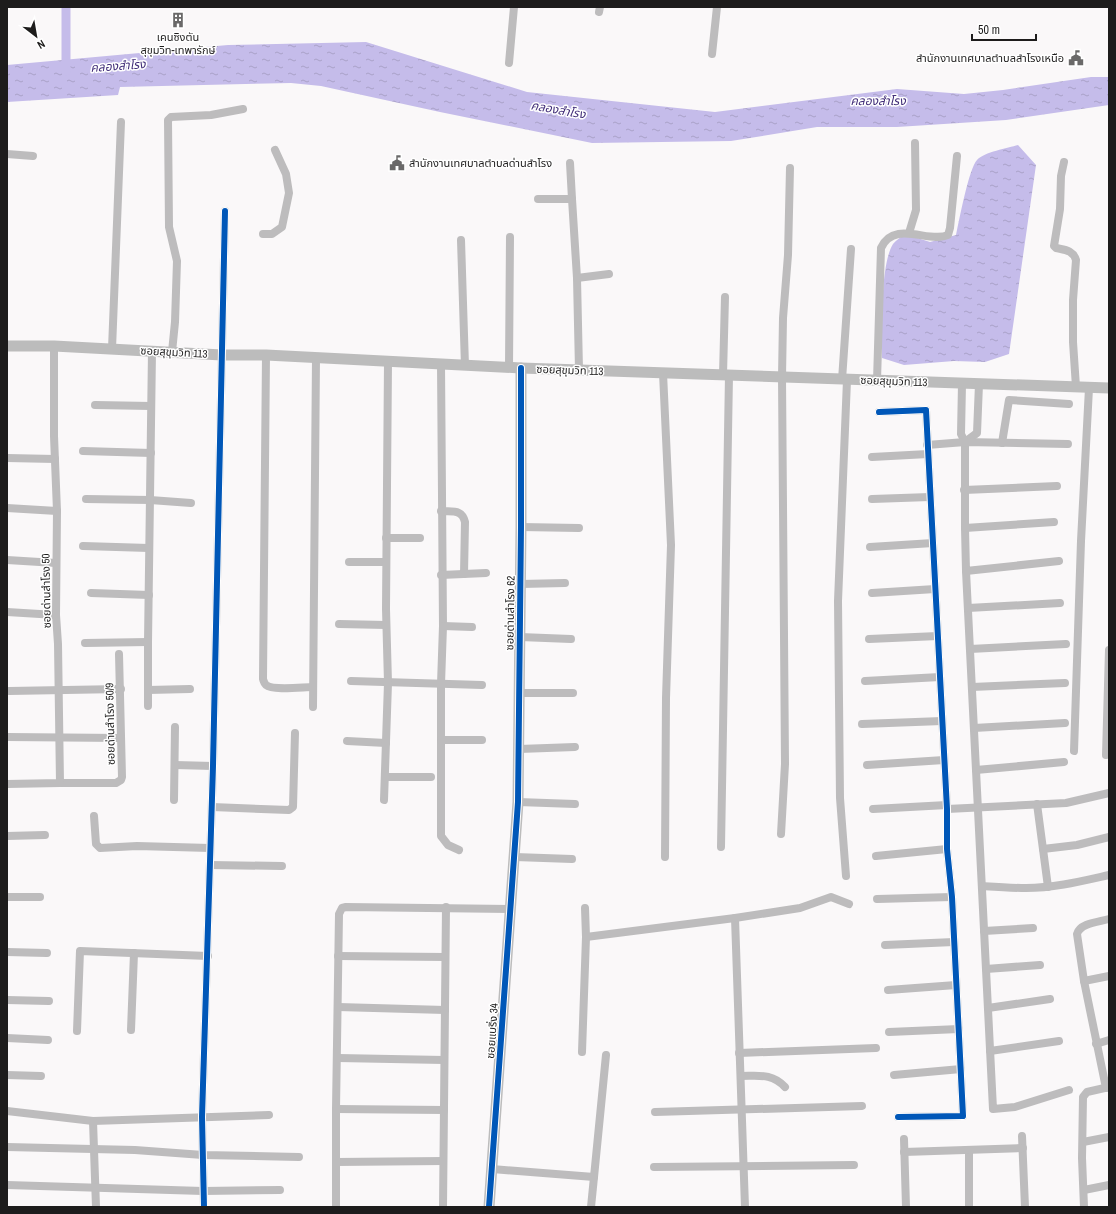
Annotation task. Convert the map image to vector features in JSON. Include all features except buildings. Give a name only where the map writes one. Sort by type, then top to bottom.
[{"type":"main road","name":"ซอยสุขุมวิท 113","points":[[7,346],[54,346],[222,355],[266,355],[465,366],[1109,388]]},
{"type":"main road","name":"ซอยด่านสำโรง 62","points":[[515,857],[518,802],[520,693],[521,368]]},
{"type":"main road","name":"ซอยแบริ่ง 34","points":[[489,1207],[515,857]]},
{"type":"street","points":[[509,63],[514,7]]},
{"type":"street","points":[[712,54],[717,7]]},
{"type":"street","points":[[172,352],[175,322],[177,261],[169,227],[168,120],[171,117],[211,115],[243,109]]},
{"type":"street","points":[[112,350],[121,122]]},
{"type":"street","points":[[909,233],[916,210],[915,143]]},
{"type":"street","points":[[263,234],[272,234],[282,227],[289,193],[286,174],[275,150]]},
{"type":"street","points":[[7,154],[33,156]]},
{"type":"street","points":[[877,381],[881,248],[887,239],[892,236],[909,233],[942,237],[948,235],[957,156]]},
{"type":"street","points":[[1064,162],[1060,209],[1054,246],[1056,248],[1070,251],[1076,260],[1073,300],[1073,342],[1076,387]]},
{"type":"street","points":[[570,163],[576,278],[578,370]]},
{"type":"street","points":[[781,834],[785,764],[782,377],[783,318],[788,255],[790,168]]},
{"type":"street","points":[[538,199],[572,199]]},
{"type":"street","points":[[204,1207],[202,1117],[212,807],[225,211]]},
{"type":"street","points":[[508,367],[510,237]]},
{"type":"street","points":[[461,240],[465,366]]},
{"type":"street","points":[[846,876],[840,798],[838,601],[851,250]]},
{"type":"street","points":[[576,278],[609,274]]},
{"type":"street","points":[[721,847],[726,375],[725,297]]},
{"type":"street","name":"ซอยด่านสำโรง 50","points":[[54,346],[57,511],[56,615],[58,644],[60,783]]},
{"type":"street","points":[[148,706],[152,351]]},
{"type":"street","points":[[266,355],[263,679],[266,685],[277,688],[313,687]]},
{"type":"street","points":[[313,707],[316,358]]},
{"type":"street","points":[[384,800],[388,683],[386,538],[388,362]]},
{"type":"street","points":[[440,364],[443,626],[441,684],[441,836],[448,846],[459,850]]},
{"type":"street","points":[[663,373],[671,545],[666,698],[665,857]]},
{"type":"street","points":[[962,384],[961,434],[965,442],[964,490],[966,572],[993,1109],[1015,1107],[1068,1090]]},
{"type":"street","points":[[965,442],[977,433],[979,384]]},
{"type":"street","points":[[1074,751],[1081,541],[1089,388]]},
{"type":"street","points":[[1002,443],[1009,400],[1069,404]]},
{"type":"street","points":[[95,405],[151,406]]},
{"type":"street","points":[[878,412],[926,410],[948,850],[964,1116],[898,1117]]},
{"type":"street","points":[[927,445],[965,442],[1068,444]]},
{"type":"street","points":[[83,451],[151,454]]},
{"type":"street","points":[[872,457],[928,454]]},
{"type":"street","points":[[7,458],[55,459]]},
{"type":"street","points":[[964,490],[1057,486]]},
{"type":"street","points":[[872,499],[930,497]]},
{"type":"street","points":[[86,499],[150,500],[191,503]]},
{"type":"street","points":[[7,508],[57,511]]},
{"type":"street","points":[[441,511],[459,512],[464,516],[464,574]]},
{"type":"street","points":[[965,528],[1054,522]]},
{"type":"street","points":[[521,527],[579,528]]},
{"type":"street","points":[[386,538],[420,538]]},
{"type":"street","points":[[870,547],[933,543]]},
{"type":"street","points":[[83,546],[149,548]]},
{"type":"street","points":[[7,560],[56,563]]},
{"type":"street","points":[[966,572],[1059,561]]},
{"type":"street","points":[[349,562],[386,562]]},
{"type":"street","points":[[442,575],[486,573]]},
{"type":"street","points":[[521,584],[565,583]]},
{"type":"street","points":[[872,593],[935,589]]},
{"type":"street","points":[[91,593],[149,595]]},
{"type":"street","points":[[968,608],[1060,603]]},
{"type":"street","points":[[7,612],[56,615]]},
{"type":"street","points":[[339,624],[386,625]]},
{"type":"street","points":[[443,626],[472,627]]},
{"type":"street","points":[[869,639],[938,636]]},
{"type":"street","points":[[520,637],[572,639]]},
{"type":"street","points":[[85,643],[148,642]]},
{"type":"street","points":[[970,649],[1066,644]]},
{"type":"street","points":[[1106,755],[1109,650]]},
{"type":"street","name":"ซอยด่านสำโรง 50/9","points":[[60,783],[116,783],[119,782],[122,777],[119,654]]},
{"type":"street","points":[[865,681],[940,677]]},
{"type":"street","points":[[350,681],[482,685]]},
{"type":"street","points":[[972,687],[1065,683]]},
{"type":"street","points":[[9,691],[121,689]]},
{"type":"street","points":[[148,690],[190,689]]},
{"type":"street","points":[[520,693],[573,693]]},
{"type":"street","points":[[862,724],[942,721]]},
{"type":"street","points":[[974,728],[1065,723]]},
{"type":"street","points":[[174,800],[175,727]]},
{"type":"street","points":[[212,807],[289,810],[293,807],[295,733]]},
{"type":"street","points":[[7,737],[121,738]]},
{"type":"street","points":[[441,740],[482,740]]},
{"type":"street","points":[[347,741],[386,743]]},
{"type":"street","points":[[519,749],[575,747]]},
{"type":"street","points":[[867,765],[944,760]]},
{"type":"street","points":[[976,770],[1064,762]]},
{"type":"street","points":[[175,765],[213,766]]},
{"type":"street","points":[[385,777],[431,777]]},
{"type":"street","points":[[7,784],[60,783]]},
{"type":"street","points":[[873,809],[947,807],[978,808],[1066,803],[1109,793]]},
{"type":"street","points":[[518,802],[575,804]]},
{"type":"street","points":[[1037,804],[1048,887]]},
{"type":"street","points":[[94,816],[96,844],[100,848],[137,846],[210,848]]},
{"type":"street","points":[[7,836],[45,835]]},
{"type":"street","points":[[1043,849],[1077,845],[1109,837]]},
{"type":"street","points":[[876,856],[948,850]]},
{"type":"street","points":[[515,857],[572,859]]},
{"type":"street","points":[[210,865],[282,866]]},
{"type":"street","points":[[982,886],[1026,888],[1048,887],[1109,875]]},
{"type":"street","points":[[7,897],[40,897]]},
{"type":"street","points":[[586,937],[800,908],[831,897],[849,904]]},
{"type":"street","points":[[877,900],[952,897]]},
{"type":"street","points":[[336,1207],[338,956],[340,911],[346,907],[511,908]]},
{"type":"street","points":[[443,1207],[446,907]]},
{"type":"street","points":[[582,1052],[586,908]]},
{"type":"street","points":[[734,918],[741,1076],[742,1166],[745,1207]]},
{"type":"street","points":[[1084,1207],[1083,1097],[1087,1092],[1107,1088],[1096,1044],[1084,982],[1077,934],[1078,930],[1082,927],[1109,919]]},
{"type":"street","points":[[984,930],[1033,928]]},
{"type":"street","points":[[885,945],[954,942]]},
{"type":"street","points":[[77,1031],[80,951],[208,956]]},
{"type":"street","points":[[7,952],[47,953]]},
{"type":"street","points":[[131,1030],[134,953]]},
{"type":"street","points":[[338,956],[445,957]]},
{"type":"street","points":[[986,970],[1040,964]]},
{"type":"street","points":[[1084,982],[1109,976]]},
{"type":"street","points":[[888,990],[956,985]]},
{"type":"street","points":[[7,1000],[49,1001]]},
{"type":"street","points":[[988,1008],[1050,1000]]},
{"type":"street","points":[[338,1007],[444,1010]]},
{"type":"street","points":[[890,1032],[959,1029]]},
{"type":"street","points":[[7,1038],[48,1040]]},
{"type":"street","points":[[1096,1044],[1109,1040]]},
{"type":"street","points":[[990,1051],[1059,1041]]},
{"type":"street","points":[[739,1053],[876,1048]]},
{"type":"street","points":[[591,1207],[606,1055]]},
{"type":"street","points":[[338,1058],[444,1060]]},
{"type":"street","points":[[894,1075],[961,1069]]},
{"type":"street","points":[[7,1075],[41,1076]]},
{"type":"street","points":[[741,1076],[772,1077],[779,1080],[785,1087]]},
{"type":"street","points":[[655,1112],[862,1106]]},
{"type":"street","points":[[336,1109],[444,1110]]},
{"type":"street","points":[[7,1111],[93,1121],[269,1115]]},
{"type":"street","points":[[93,1121],[96,1207]]},
{"type":"street","points":[[1022,1136],[1025,1207]]},
{"type":"street","points":[[1083,1142],[1109,1137]]},
{"type":"street","points":[[904,1139],[906,1207]]},
{"type":"street","points":[[7,1147],[299,1157]]},
{"type":"street","points":[[904,1152],[1023,1148]]},
{"type":"street","points":[[969,1150],[969,1207]]},
{"type":"street","points":[[336,1162],[443,1161]]},
{"type":"street","points":[[654,1167],[854,1165]]},
{"type":"street","points":[[492,1169],[594,1177]]},
{"type":"street","points":[[7,1185],[203,1191],[280,1190]]},
{"type":"street","points":[[1084,1190],[1109,1185]]},
{"type":"water","name":"คลองสำโรง","points":[[366,42],[527,92],[715,112],[897,89],[964,94],[1003,90],[1091,77],[1109,77],[1109,105],[1006,120],[897,127],[817,127],[731,141],[592,143],[321,86],[291,83],[120,87],[118,95],[7,102],[7,65],[228,45]]},
{"type":"water","points":[[1018,145],[1036,165],[1009,354],[985,362],[954,361],[904,365],[882,358],[884,282],[889,254],[893,244],[905,234],[930,242],[956,235],[971,173],[977,160],[980,157],[990,153]]},
{"type":"waterway","points":[[66,7],[66,71]]},
{"type":"cycle path","points":[[204,1207],[202,1117],[213,766],[225,211]]},
{"type":"cycle path","points":[[489,1207],[518,802],[521,368]]},
{"type":"cycle path","points":[[879,412],[926,410],[947,809],[947,849],[952,897],[963,1116],[898,1117]]},
{"type":"place","name":"เคนซิงตัน สุขุมวิท-เทพารักษ์","points":[[178,20]]},
{"type":"place","name":"สำนักงานเทศบาลตำบลสำโรงเหนือ","points":[[1076,58]]},
{"type":"place","name":"สำนักงานเทศบาลตำบลด่านสำโรง","points":[[397,163]]}]
